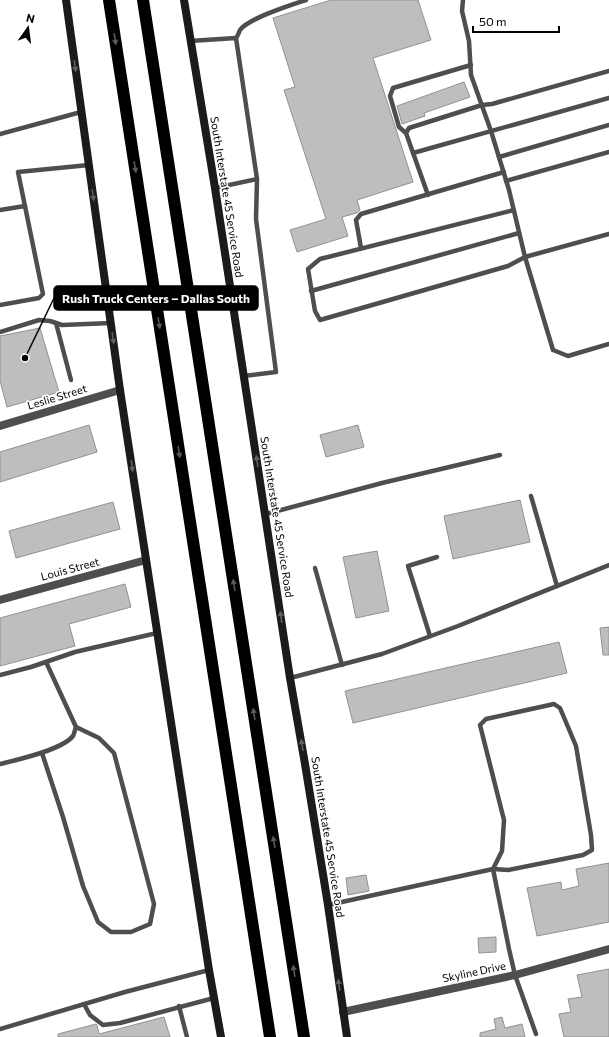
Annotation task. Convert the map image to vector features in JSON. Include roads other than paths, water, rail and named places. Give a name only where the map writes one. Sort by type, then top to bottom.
[{"type":"highway","points":[[109,0],[270,1037]]},
{"type":"highway","points":[[143,0],[304,1037]]},
{"type":"main road","points":[[66,0],[120,390],[209,970],[221,1037]]},
{"type":"main road","name":"South Interstate 45 Service Road","points":[[184,0],[266,514],[290,678],[306,764],[347,1037]]},
{"type":"street","name":"Leslie Street","points":[[0,426],[120,390]]},
{"type":"street","name":"Louis Street","points":[[0,600],[146,560]]},
{"type":"street","name":"Skyline Drive","points":[[343,1012],[515,975],[609,949]]},
{"type":"lane","points":[[244,376],[276,372],[256,219],[257,179],[236,38],[241,29],[250,22],[306,0]]},
{"type":"lane","points":[[463,0],[462,11],[469,41],[471,75],[504,172],[525,258],[552,350],[568,356],[609,344]]},
{"type":"lane","points":[[190,41],[236,38]]},
{"type":"lane","points":[[428,194],[406,133],[398,127],[390,96],[393,88],[471,65]]},
{"type":"lane","points":[[406,133],[409,128],[482,105],[492,104],[609,71]]},
{"type":"lane","points":[[413,153],[609,98]]},
{"type":"lane","points":[[0,134],[81,112]]},
{"type":"lane","points":[[499,157],[609,125]]},
{"type":"lane","points":[[506,181],[609,152]]},
{"type":"lane","points":[[0,305],[39,298],[44,294],[18,172],[89,165]]},
{"type":"lane","points":[[361,248],[356,220],[361,214],[504,172]]},
{"type":"lane","points":[[215,188],[257,179]]},
{"type":"lane","points":[[0,210],[25,206]]},
{"type":"lane","points":[[514,210],[320,259],[308,269],[315,311],[320,320],[500,268],[525,258],[609,234]]},
{"type":"lane","points":[[311,291],[519,233]]},
{"type":"lane","points":[[0,332],[39,320],[62,325],[111,323]]},
{"type":"lane","points":[[56,323],[71,380]]},
{"type":"lane","points":[[266,514],[500,454]]},
{"type":"lane","points":[[531,496],[557,586]]},
{"type":"lane","points":[[430,636],[408,566],[437,557]]},
{"type":"lane","points":[[290,678],[382,654],[609,565]]},
{"type":"lane","points":[[315,568],[342,665]]},
{"type":"lane","points":[[0,675],[75,652],[157,633]]},
{"type":"lane","points":[[42,753],[63,817],[83,886],[98,922],[111,932],[132,932],[150,924],[154,904],[114,753],[99,738],[76,727],[46,662]]},
{"type":"lane","points":[[328,905],[493,868],[508,870],[583,855],[592,850],[576,746],[560,708],[554,704],[486,719],[480,725],[504,820],[502,851],[493,868],[515,975],[536,1034]]},
{"type":"lane","points":[[0,764],[42,753],[64,743],[73,736],[76,727]]},
{"type":"lane","points":[[0,1029],[125,992],[209,970]]},
{"type":"lane","points":[[84,1004],[90,1015],[103,1025],[120,1023],[179,1006],[214,998]]},
{"type":"lane","points":[[179,1006],[187,1037]]},
{"type":"place","name":"Rush Truck Centers – Dallas South","points":[[25,358]]}]
